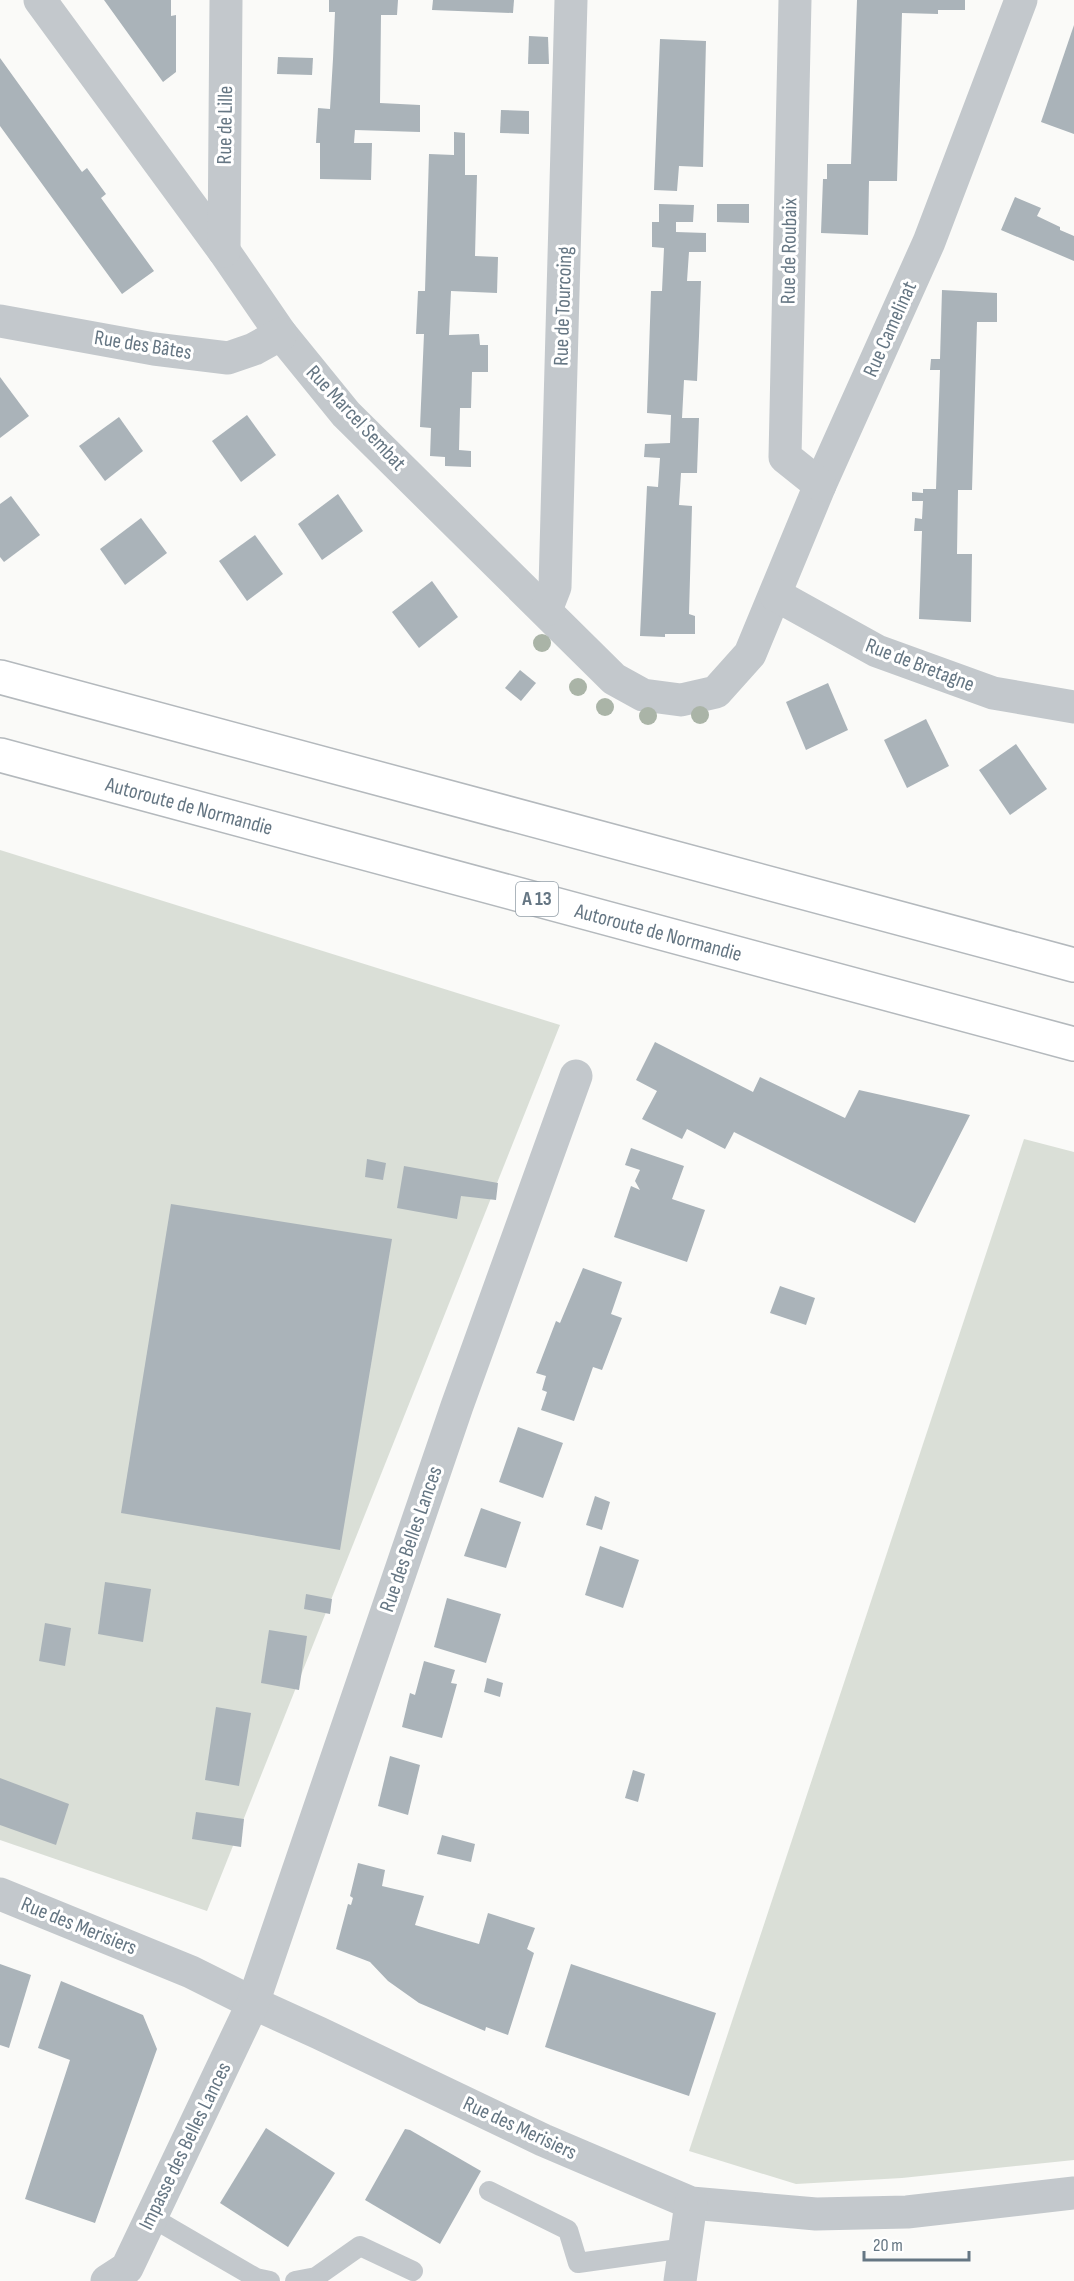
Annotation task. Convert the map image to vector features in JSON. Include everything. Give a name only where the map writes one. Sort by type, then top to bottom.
[{"type":"highway","points":[[0,677],[1074,964]]},
{"type":"highway","name":"Autoroute de Normandie","points":[[0,755],[1074,1044]]},
{"type":"street","name":"Rue Marcel Sembat","points":[[40,0],[224,251],[281,334],[346,414],[614,679],[643,695],[681,700],[716,692],[750,654]]},
{"type":"street","name":"Rue de Lille","points":[[224,251],[226,0]]},
{"type":"street","name":"Rue de Tourcoing","points":[[546,610],[555,587],[571,0]]},
{"type":"street","name":"Rue de Roubaix","points":[[795,0],[784,457],[820,485]]},
{"type":"street","name":"Rue Camelinat","points":[[750,654],[820,485],[929,242],[1021,0]]},
{"type":"street","name":"Rue des Bâtes","points":[[0,321],[154,349],[228,358],[254,349],[281,334]]},
{"type":"street","name":"Rue de Bretagne","points":[[776,594],[877,651],[993,693],[1074,707]]},
{"type":"street","name":"Rue des Belles Lances","points":[[253,2003],[457,1406],[576,1076]]},
{"type":"street","name":"Rue des Merisiers","points":[[0,1894],[191,1972],[543,2140],[691,2203],[816,2214],[907,2212],[1074,2193]]},
{"type":"street","name":"Impasse des Belles Lances","points":[[120,2277],[253,2003]]},
{"type":"street","points":[[680,2281],[691,2203]]},
{"type":"lane","points":[[489,2191],[568,2230],[578,2263],[685,2248]]},
{"type":"lane","points":[[151,2217],[256,2278],[270,2281]]},
{"type":"lane","points":[[295,2281],[316,2277],[360,2246],[413,2271]]},
{"type":"shaded area","points":[[0,850],[560,1025],[207,1911],[0,1840]]},
{"type":"shaded area","points":[[1024,1139],[1074,1152],[1074,2160],[902,2178],[796,2184],[689,2151]]},
{"type":"building","points":[[104,0],[171,0],[171,16],[176,15],[176,72],[163,82]]},
{"type":"building","points":[[329,0],[398,0],[397,15],[381,15],[380,103],[420,105],[420,132],[355,130],[354,143],[372,143],[371,180],[320,179],[320,143],[316,143],[318,108],[330,109],[333,59],[335,12],[329,12]]},
{"type":"building","points":[[433,0],[514,0],[513,13],[432,10]]},
{"type":"building","points":[[857,0],[965,0],[965,10],[938,10],[938,14],[902,13],[897,181],[869,181],[868,235],[821,233],[823,179],[827,179],[827,164],[851,164]]},
{"type":"building","points":[[1074,25],[1074,134],[1041,122]]},
{"type":"building","points":[[529,36],[548,37],[549,64],[528,64]]},
{"type":"building","points":[[660,39],[706,41],[703,167],[679,166],[677,191],[654,190]]},
{"type":"building","points":[[278,57],[313,58],[312,75],[277,74]]},
{"type":"building","points":[[0,58],[82,172],[87,168],[106,194],[101,198],[154,271],[122,294],[0,126]]},
{"type":"building","points":[[501,110],[529,111],[529,134],[500,133]]},
{"type":"building","points":[[454,132],[465,133],[465,175],[477,175],[475,256],[498,257],[497,293],[451,291],[449,335],[479,334],[480,345],[488,345],[488,372],[472,372],[471,408],[460,408],[459,450],[471,451],[471,467],[445,466],[445,457],[430,456],[431,428],[420,427],[424,334],[416,334],[418,291],[425,291],[429,154],[454,155]]},
{"type":"building","points":[[1015,197],[1041,208],[1037,216],[1074,236],[1074,261],[1001,230]]},
{"type":"building","points":[[659,204],[694,205],[693,222],[676,222],[676,232],[706,233],[706,252],[689,252],[687,281],[701,281],[699,336],[697,381],[684,380],[682,418],[699,418],[697,473],[681,473],[679,505],[692,506],[689,614],[695,616],[695,634],[665,634],[665,637],[640,636],[647,486],[658,487],[660,458],[644,457],[645,444],[670,443],[671,415],[647,413],[651,291],[662,291],[664,248],[652,247],[652,222],[659,222]]},
{"type":"building","points":[[717,204],[749,204],[749,223],[717,222]]},
{"type":"building","points":[[942,290],[997,293],[997,322],[977,322],[972,490],[958,490],[957,554],[972,554],[971,622],[919,619],[922,531],[914,531],[915,518],[922,519],[923,501],[912,501],[912,492],[923,493],[923,489],[936,489],[940,370],[930,370],[931,359],[940,359]]},
{"type":"building","points":[[0,377],[29,416],[0,438]]},
{"type":"building","points":[[247,415],[276,455],[241,482],[212,441]]},
{"type":"building","points":[[119,417],[143,451],[105,481],[79,446]]},
{"type":"building","points":[[338,494],[363,531],[322,560],[298,524]]},
{"type":"building","points":[[11,496],[40,535],[4,562],[0,557],[0,504]]},
{"type":"building","points":[[141,518],[167,553],[125,585],[100,549]]},
{"type":"building","points":[[255,535],[283,574],[247,601],[219,561]]},
{"type":"building","points":[[432,581],[458,617],[419,648],[392,612]]},
{"type":"building","points":[[520,670],[536,683],[521,701],[505,688]]},
{"type":"building","points":[[828,683],[848,730],[806,750],[786,702]]},
{"type":"building","points":[[926,719],[949,766],[907,788],[884,740]]},
{"type":"building","points":[[1016,744],[1047,789],[1010,815],[979,770]]},
{"type":"building","points":[[655,1042],[753,1092],[760,1077],[845,1118],[859,1090],[970,1115],[915,1223],[734,1132],[725,1149],[687,1129],[682,1139],[642,1119],[657,1091],[636,1080]]},
{"type":"building","points":[[631,1148],[684,1166],[672,1199],[705,1210],[687,1262],[614,1237],[631,1186],[640,1190],[635,1181],[640,1170],[625,1165]]},
{"type":"building","points":[[367,1159],[386,1163],[383,1180],[365,1177]]},
{"type":"building","points":[[404,1166],[498,1183],[496,1200],[461,1196],[457,1219],[397,1208]]},
{"type":"building","points":[[171,1204],[392,1239],[340,1550],[121,1513]]},
{"type":"building","points":[[583,1268],[622,1282],[611,1314],[622,1318],[602,1370],[593,1367],[574,1421],[541,1410],[547,1392],[542,1390],[546,1376],[536,1373],[556,1321],[560,1323]]},
{"type":"building","points":[[780,1286],[815,1298],[806,1325],[770,1313]]},
{"type":"building","points":[[518,1427],[563,1443],[543,1498],[499,1482]]},
{"type":"building","points":[[595,1496],[610,1502],[602,1530],[586,1525]]},
{"type":"building","points":[[481,1508],[521,1522],[506,1568],[464,1556]]},
{"type":"building","points":[[600,1546],[639,1560],[623,1608],[585,1595]]},
{"type":"building","points":[[105,1582],[151,1589],[143,1642],[98,1634]]},
{"type":"building","points":[[306,1594],[332,1599],[330,1614],[304,1609]]},
{"type":"building","points":[[447,1598],[501,1614],[486,1663],[434,1647]]},
{"type":"building","points":[[45,1623],[71,1628],[65,1666],[39,1661]]},
{"type":"building","points":[[269,1630],[307,1636],[299,1690],[261,1683]]},
{"type":"building","points":[[424,1661],[455,1670],[451,1683],[457,1684],[442,1738],[402,1727],[410,1693],[415,1695]]},
{"type":"building","points":[[487,1678],[503,1683],[500,1697],[484,1692]]},
{"type":"building","points":[[216,1707],[251,1713],[239,1786],[205,1780]]},
{"type":"building","points":[[390,1756],[420,1765],[408,1815],[378,1806]]},
{"type":"building","points":[[633,1770],[645,1774],[638,1802],[625,1798]]},
{"type":"building","points":[[0,1778],[69,1804],[56,1845],[0,1825]]},
{"type":"building","points":[[196,1812],[244,1819],[241,1847],[192,1839]]},
{"type":"building","points":[[442,1835],[475,1844],[471,1862],[437,1854]]},
{"type":"building","points":[[358,1863],[385,1870],[382,1886],[424,1896],[415,1925],[479,1944],[488,1913],[535,1928],[527,1949],[534,1953],[508,2035],[486,2027],[485,2031],[419,2003],[388,1981],[370,1962],[336,1949],[348,1904],[351,1905],[353,1898],[350,1896]]},
{"type":"building","points":[[0,1964],[31,1975],[9,2048],[0,2045]]},
{"type":"building","points":[[571,1964],[716,2013],[689,2096],[545,2047]]},
{"type":"building","points":[[61,1981],[143,2015],[157,2049],[95,2223],[25,2199],[70,2060],[38,2048]]},
{"type":"building","points":[[266,2128],[335,2173],[288,2247],[220,2203]]},
{"type":"building","points":[[405,2129],[481,2171],[440,2244],[365,2200]]}]
